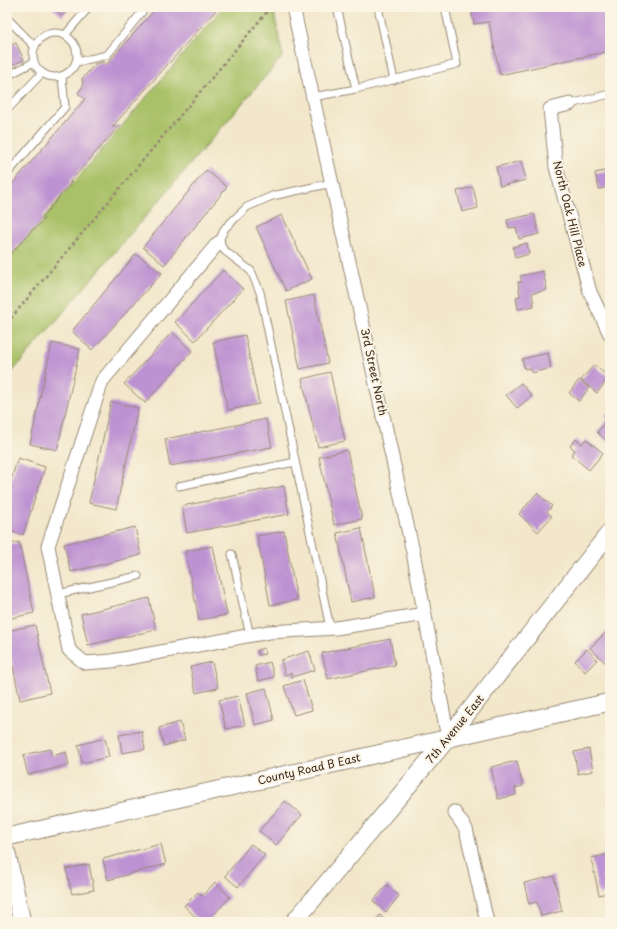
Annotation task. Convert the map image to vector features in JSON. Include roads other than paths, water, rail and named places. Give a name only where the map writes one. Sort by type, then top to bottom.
[{"type":"street","name":"3rd Street North","points":[[293,7],[413,552],[448,738]]},
{"type":"street","name":"North Oak Hill Place","points":[[570,104],[550,109],[556,168],[590,292],[610,334]]},
{"type":"street","points":[[218,243],[102,381],[48,546],[69,650],[84,663],[112,661],[269,632],[330,628],[425,614]]},
{"type":"street","name":"7th Avenue East","points":[[294,922],[448,738],[610,532]]},
{"type":"street","name":"County Road B East","points":[[7,837],[610,702]]},
{"type":"street","points":[[454,812],[466,829],[487,922]]},
{"type":"street","points":[[7,854],[22,922]]},
{"type":"lane","points":[[65,35],[89,7]]},
{"type":"lane","points":[[77,62],[107,55],[146,7]]},
{"type":"lane","points":[[337,7],[356,89]]},
{"type":"lane","points":[[378,7],[394,80]]},
{"type":"lane","points":[[313,97],[356,89],[457,64],[445,7]]},
{"type":"lane","points":[[7,18],[35,47]]},
{"type":"lane","points":[[58,33],[65,35],[76,46],[78,54],[77,62],[73,69],[62,77],[55,78],[42,73],[34,62],[33,55],[37,42],[50,34],[58,33]]},
{"type":"lane","points":[[7,76],[34,62]]},
{"type":"lane","points":[[7,110],[42,73]]},
{"type":"lane","points":[[7,174],[65,107],[62,77]]},
{"type":"lane","points":[[570,104],[610,94]]},
{"type":"lane","points":[[330,628],[260,292],[251,271],[225,251],[218,243],[225,228],[247,207],[272,196],[332,183]]},
{"type":"lane","points":[[179,486],[295,462]]},
{"type":"lane","points":[[232,554],[250,636]]},
{"type":"lane","points":[[58,594],[138,576]]}]
